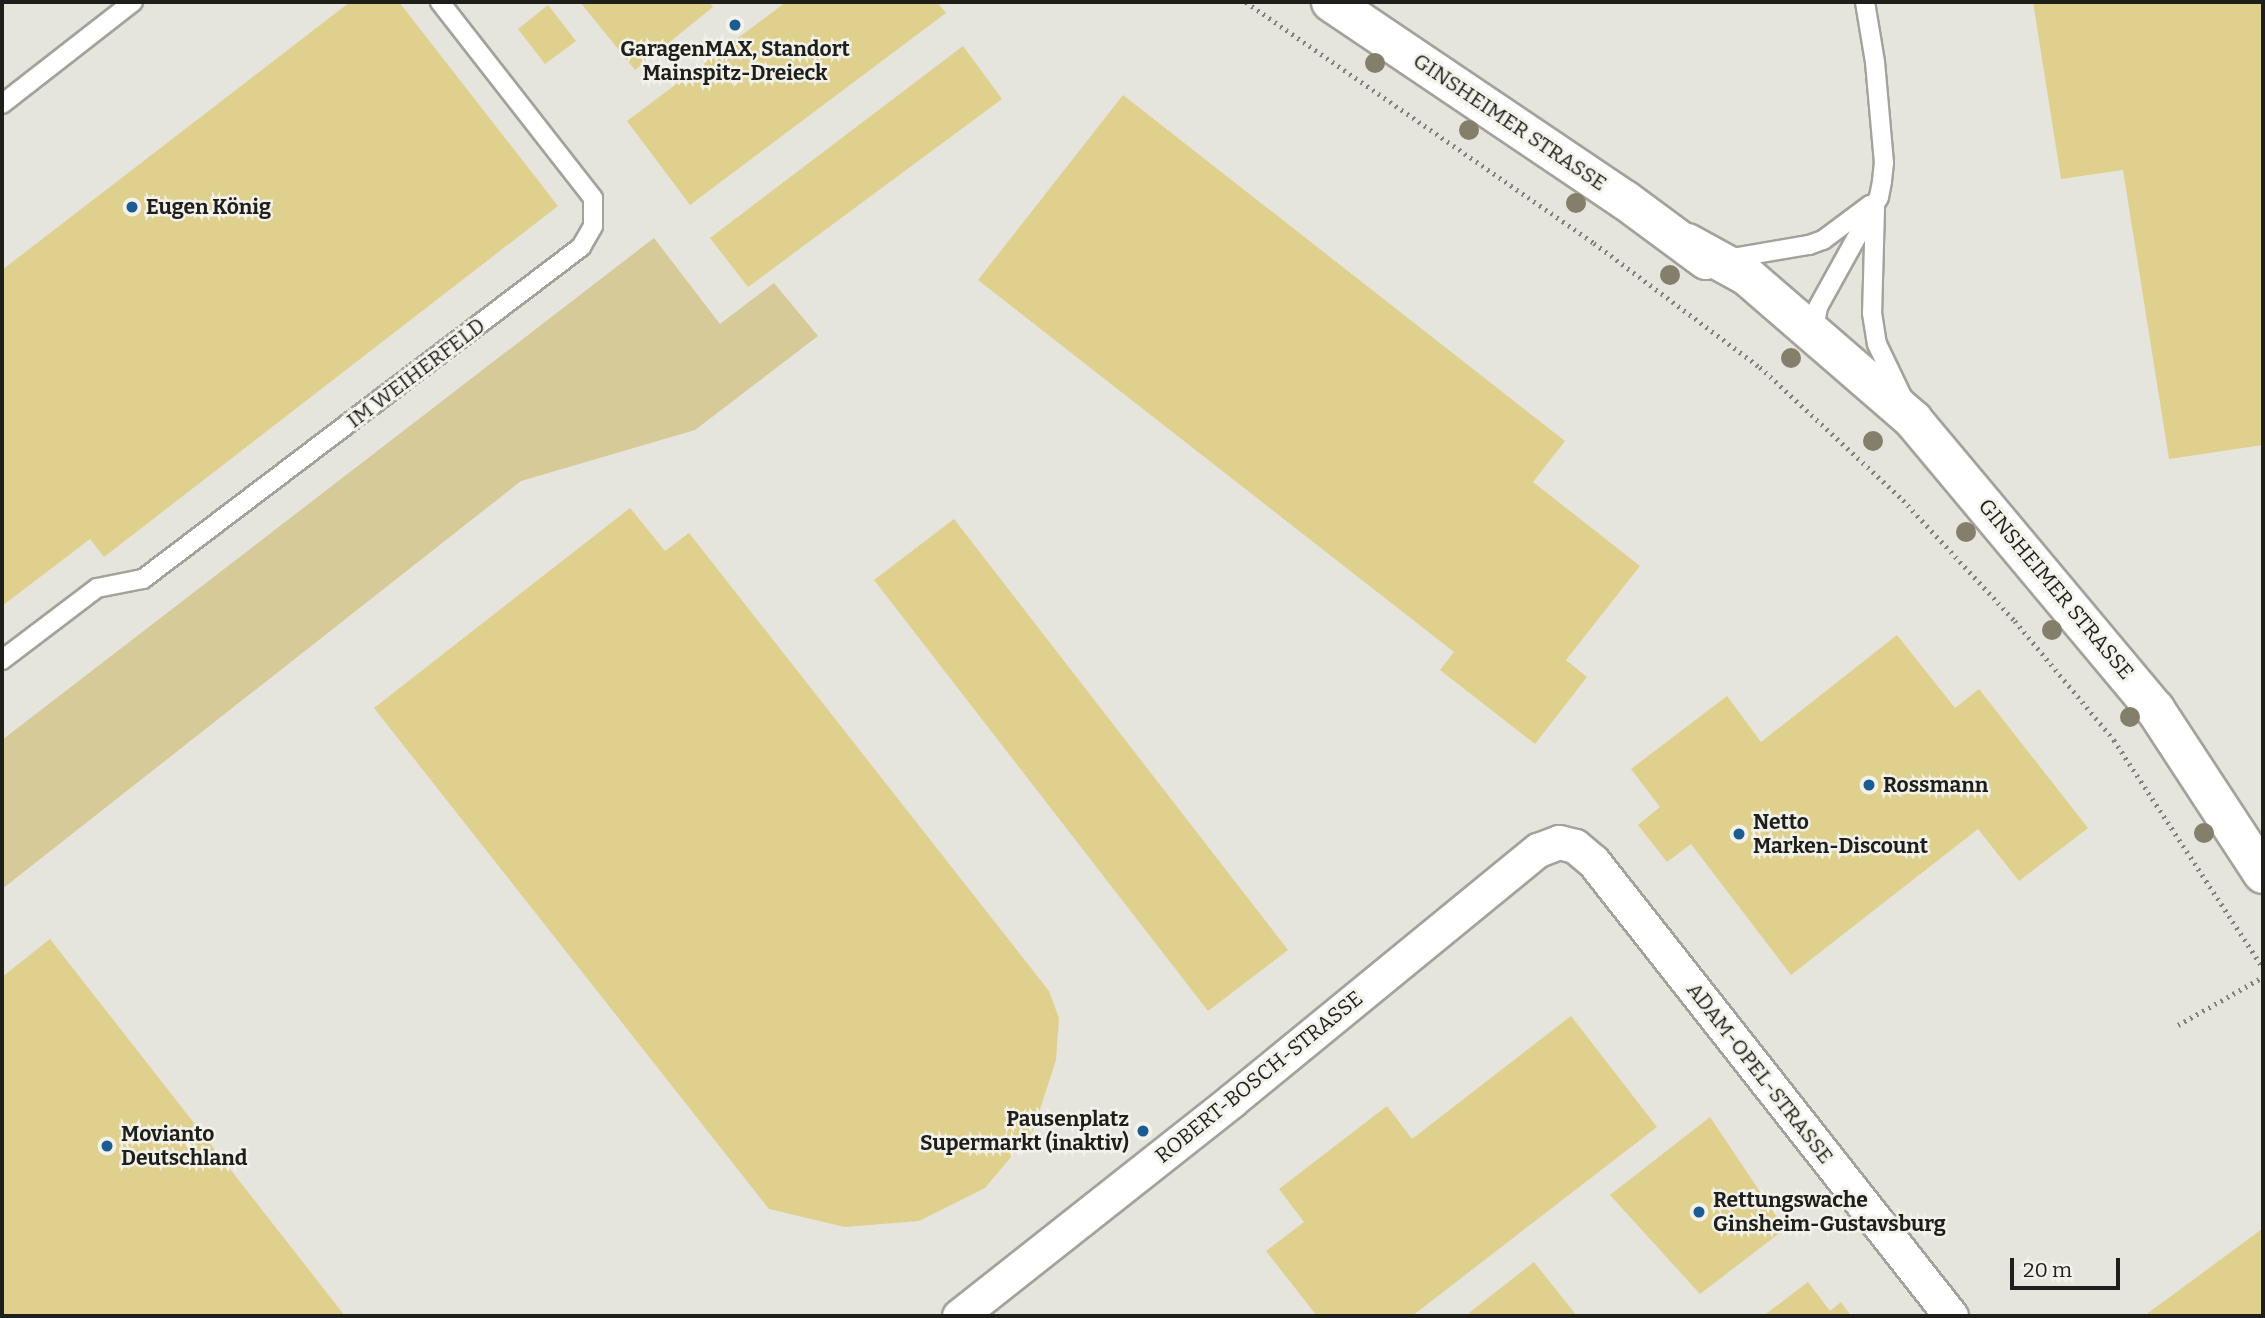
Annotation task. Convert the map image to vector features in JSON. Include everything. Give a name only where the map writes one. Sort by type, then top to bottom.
[{"type":"main road","name":"GINSHEIMER STRASSE","points":[[1331,2],[1687,243],[1757,302],[1813,335]]},
{"type":"main road","name":"GINSHEIMER STRASSE","points":[[1687,243],[1747,276],[1913,420],[2155,709],[2263,874]]},
{"type":"street","name":"ROBERT-BOSCH-STRASSE","points":[[959,1316],[1231,1101],[1538,850],[1559,842]]},
{"type":"street","name":"ADAM-OPEL-STRASSE","points":[[1559,842],[1575,846],[1593,861],[1951,1316]]},
{"type":"lane","points":[[2,104],[133,2]]},
{"type":"lane","name":"IM WEIHERFELD","points":[[2,660],[97,588],[143,579],[581,247],[593,226],[593,198],[440,2]]},
{"type":"lane","points":[[1865,2],[1884,163],[1876,201],[1872,313],[1877,344],[1913,420]]},
{"type":"lane","points":[[1722,260],[1809,245],[1823,240],[1876,201]]},
{"type":"lane","points":[[1813,335],[1818,307],[1876,201]]},
{"type":"path","points":[[1246,2],[1594,243],[1760,367],[1903,500],[2015,621],[2114,740],[2263,968]]},
{"type":"path","points":[[2178,1025],[2263,977]]},
{"type":"shaded area","points":[[654,238],[720,324],[774,283],[818,336],[695,430],[521,481],[2,889],[2,740]]},
{"type":"building","points":[[350,2],[399,2],[558,206],[104,557],[90,539],[2,606],[2,270]]},
{"type":"building","points":[[580,2],[709,2],[713,7],[635,70]]},
{"type":"building","points":[[786,2],[937,2],[946,13],[690,205],[627,121]]},
{"type":"building","points":[[2033,2],[2263,2],[2263,445],[2169,459],[2123,170],[2061,179]]},
{"type":"building","points":[[548,5],[576,41],[545,64],[518,29]]},
{"type":"building","points":[[963,46],[1002,99],[748,287],[710,238]]},
{"type":"building","points":[[1123,95],[1565,441],[1533,482],[1640,566],[1566,660],[1587,677],[1535,744],[1440,670],[1454,652],[978,280]]},
{"type":"building","points":[[630,508],[665,551],[689,533],[1049,991],[1059,1018],[1056,1060],[1033,1131],[985,1188],[919,1221],[845,1227],[769,1209],[374,708]]},
{"type":"building","points":[[954,519],[1288,950],[1208,1011],[874,580]]},
{"type":"building","points":[[1897,635],[1955,708],[1979,689],[2088,828],[2019,881],[1978,829],[1791,975],[1691,844],[1667,862],[1638,825],[1660,807],[1631,769],[1727,696],[1761,742]]},
{"type":"building","name":"Movianto Deutschland","points":[[50,939],[345,1316],[2,1316],[2,977]]},
{"type":"building","points":[[1571,1016],[1657,1127],[1412,1316],[1317,1316],[1266,1251],[1304,1222],[1279,1189],[1387,1106],[1412,1139]]},
{"type":"building","name":"Rettungswache Ginsheim-Gustavsburg","points":[[1710,1117],[1785,1229],[1700,1294],[1610,1195]]},
{"type":"building","points":[[2262,1229],[2263,1316],[2144,1316],[2178,1291]]},
{"type":"building","points":[[1534,1262],[1577,1316],[1465,1316]]},
{"type":"building","points":[[1808,1282],[1830,1311],[1841,1302],[1851,1316],[1763,1316]]},
{"type":"place","name":"GaragenMAX, Standort Mainspitz-Dreieck","points":[[735,25]]},
{"type":"place","name":"Eugen König","points":[[132,207]]},
{"type":"place","name":"Rossmann","points":[[1869,785]]},
{"type":"place","name":"Netto Marken-Discount","points":[[1739,834]]},
{"type":"place","name":"Pausenplatz Supermarkt (inaktiv)","points":[[1143,1131]]},
{"type":"place","name":"Movianto Deutschland","points":[[107,1146]]},
{"type":"place","name":"Rettungswache Ginsheim-Gustavsburg","points":[[1699,1212]]}]
